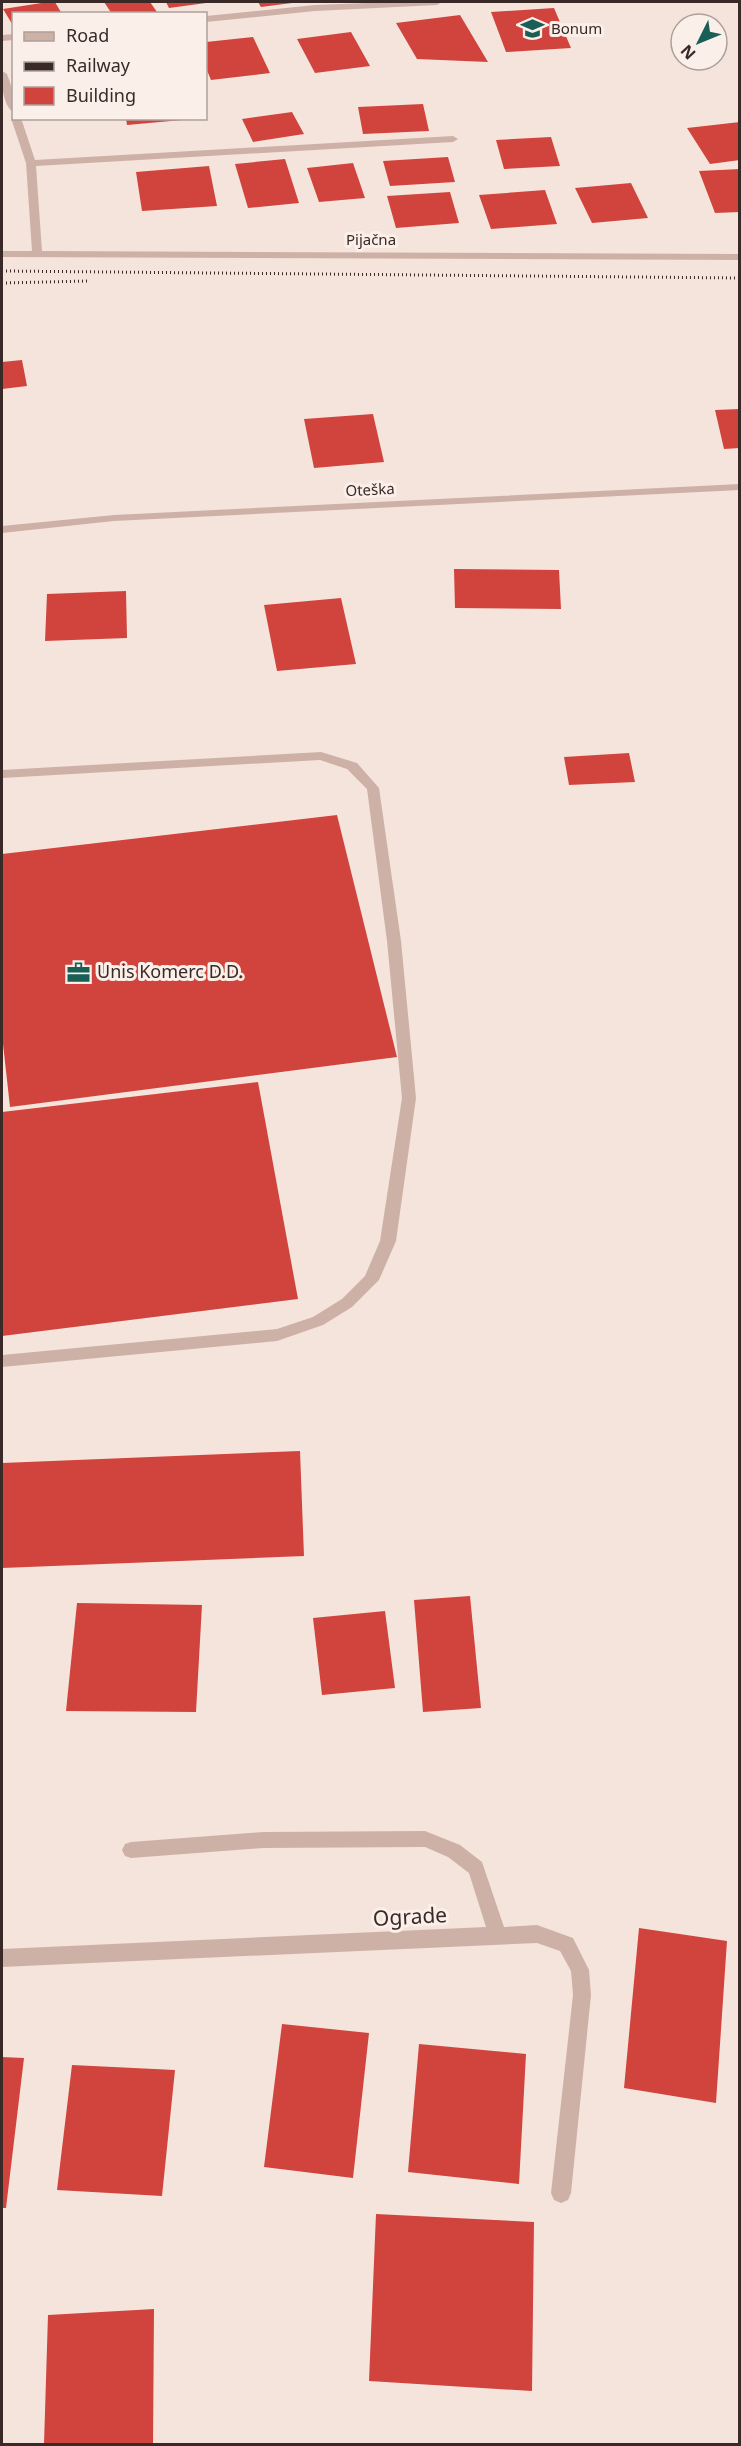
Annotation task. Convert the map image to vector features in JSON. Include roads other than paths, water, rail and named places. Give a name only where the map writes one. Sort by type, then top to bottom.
[{"type":"street","points":[[207,19],[315,8],[437,2]]},
{"type":"street","points":[[2,74],[12,104]]},
{"type":"street","points":[[17,120],[31,163],[37,254]]},
{"type":"street","points":[[31,163],[453,139]]},
{"type":"street","name":"Pijačna","points":[[2,254],[740,257]]},
{"type":"street","name":"Oteška","points":[[2,530],[114,518],[740,487]]},
{"type":"street","points":[[2,774],[321,756],[351,766],[373,788],[394,941],[409,1098],[388,1240],[371,1280],[347,1303],[318,1321],[277,1335],[2,1361]]},
{"type":"street","points":[[131,1850],[262,1840],[425,1839],[454,1851],[476,1868],[498,1936]]},
{"type":"street","name":"Ograde","points":[[2,1958],[537,1934],[566,1944],[579,1970],[582,1995],[561,2193]]},
{"type":"railway","points":[[2,271],[740,278]]},
{"type":"railway","points":[[2,283],[88,281]]},
{"type":"place","name":"Bonum","points":[[533,29]]},
{"type":"place","name":"Unis Komerc D.D.","points":[[79,972]]}]
